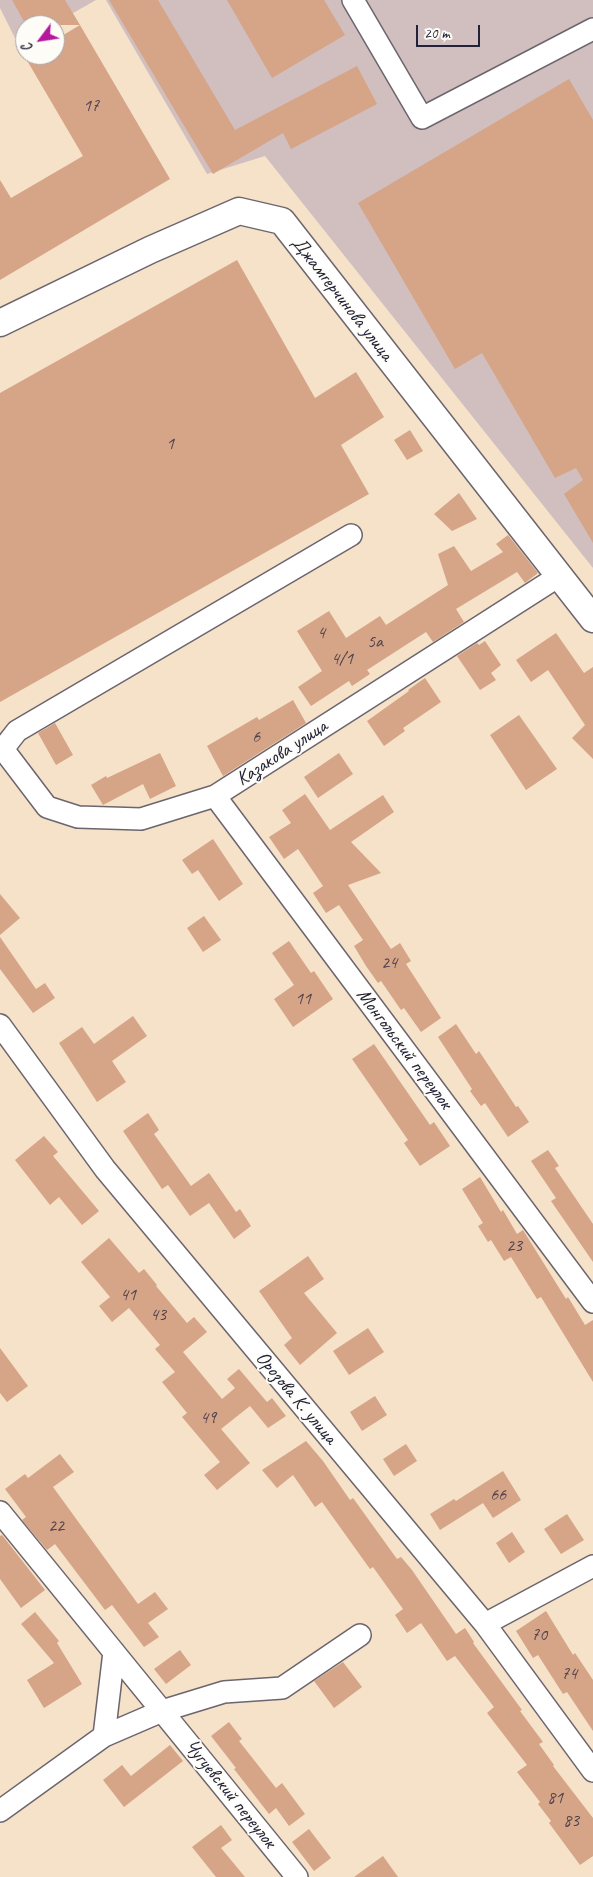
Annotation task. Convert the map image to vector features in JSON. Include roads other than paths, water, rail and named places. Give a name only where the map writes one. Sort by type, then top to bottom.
[{"type":"street","points":[[354,0],[422,118],[593,29]]},
{"type":"street","name":"Джамгерчинова улица","points":[[0,323],[150,250],[239,210],[282,221],[593,619]]},
{"type":"street","points":[[2,750],[17,731],[351,535]]},
{"type":"street","name":"Казакова улица","points":[[2,750],[47,806],[78,818],[141,819],[215,796],[559,576]]},
{"type":"street","name":"Монгольский переулок","points":[[215,796],[593,1302]]},
{"type":"street","name":"Орозова К. улица","points":[[0,1025],[105,1170],[485,1624],[593,1771]]},
{"type":"street","name":"Чугуевский переулок","points":[[0,1512],[297,1877]]},
{"type":"street","points":[[485,1624],[593,1566]]},
{"type":"street","points":[[0,1811],[104,1736],[162,1711],[224,1692],[282,1688],[360,1636]]},
{"type":"street","points":[[104,1736],[114,1652]]}]
